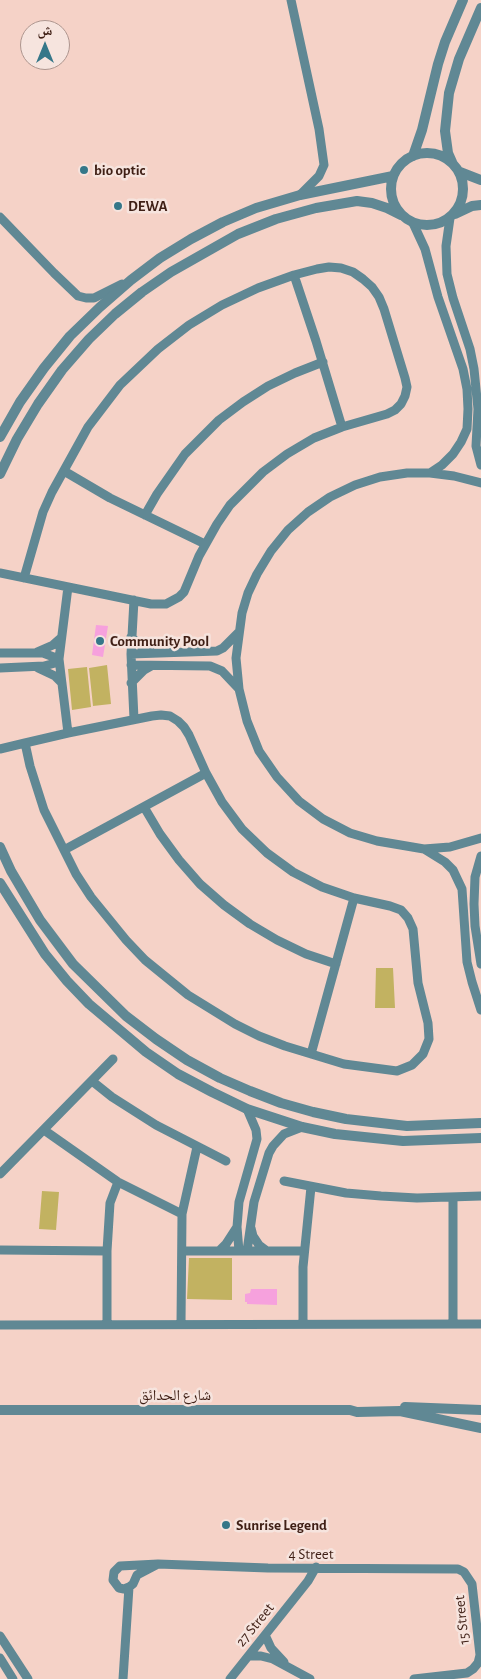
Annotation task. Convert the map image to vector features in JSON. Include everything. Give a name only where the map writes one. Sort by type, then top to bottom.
[{"type":"street","points":[[291,0],[319,129],[324,165],[319,176],[300,195]]},
{"type":"street","points":[[413,156],[422,130],[431,88],[445,42],[463,0]]},
{"type":"street","points":[[452,163],[448,153],[444,130],[449,93],[459,59],[481,8]]},
{"type":"street","points":[[431,88],[449,93]]},
{"type":"street","points":[[401,216],[391,197],[390,186],[393,176],[404,160],[421,153],[438,154],[452,163],[460,172],[464,194],[460,205],[452,216],[446,246],[447,274],[474,368],[478,409],[476,446],[481,464]]},
{"type":"street","points":[[460,172],[481,180]]},
{"type":"street","points":[[0,437],[20,402],[44,368],[65,343],[100,307],[160,258],[223,222],[256,208],[300,195],[393,176]]},
{"type":"street","points":[[0,474],[17,439],[38,404],[62,370],[89,339],[142,292],[171,272],[238,234],[276,219],[316,208],[357,201],[387,208],[413,223],[426,226],[439,224],[472,206],[481,204]]},
{"type":"street","points":[[0,217],[78,296],[94,298],[131,280]]},
{"type":"street","points":[[413,223],[425,249],[438,297],[463,369],[467,389],[467,428],[461,442],[442,465],[430,472]]},
{"type":"street","points":[[0,573],[24,578],[68,587],[158,605],[179,597],[188,585],[205,544],[230,505],[263,472],[307,442],[342,427],[387,414],[401,404],[405,396],[405,378],[384,309],[372,287],[364,278],[341,268],[329,267],[294,275],[258,288],[222,305],[189,325],[158,349],[120,385],[88,427],[43,512],[24,578]]},
{"type":"street","points":[[294,275],[342,427]]},
{"type":"street","points":[[145,515],[180,461],[219,420],[268,386],[323,362]]},
{"type":"street","points":[[64,471],[110,498],[205,544]]},
{"type":"street","points":[[481,483],[430,472],[380,477],[355,485],[330,497],[308,512],[282,537],[257,574],[248,593],[238,633],[236,658],[239,689],[246,721],[260,751],[277,778],[299,801],[324,819],[350,833],[378,841],[424,849],[450,847],[481,838]]},
{"type":"street","points":[[68,587],[59,661],[68,733]]},
{"type":"street","points":[[134,600],[130,654],[134,719]]},
{"type":"street","points":[[130,654],[216,651],[223,648],[238,633]]},
{"type":"street","points":[[131,636],[145,649],[153,653]]},
{"type":"street","points":[[34,653],[48,648],[61,638]]},
{"type":"street","points":[[0,653],[51,655],[59,661]]},
{"type":"street","points":[[19,653],[19,667]]},
{"type":"street","points":[[169,653],[169,666]]},
{"type":"street","points":[[0,668],[36,667],[59,661]]},
{"type":"street","points":[[131,665],[210,666],[227,676],[239,689]]},
{"type":"street","points":[[131,683],[144,670],[152,666]]},
{"type":"street","points":[[36,667],[54,676],[62,683]]},
{"type":"street","points":[[0,749],[25,742],[134,719],[161,715],[170,716],[178,721],[189,735],[206,773],[222,802],[242,829],[267,853],[293,872],[322,887],[354,898],[390,906],[401,910],[408,918],[413,929],[416,972],[428,1023],[429,1039],[424,1054],[412,1065],[397,1071],[344,1064],[285,1046],[234,1024],[188,995],[132,947],[108,920],[81,882],[47,817],[37,789],[25,742]]},
{"type":"street","points":[[64,850],[206,773]]},
{"type":"street","points":[[144,807],[160,834],[179,860],[200,884],[224,905],[250,924],[277,940],[306,954],[336,964]]},
{"type":"street","points":[[0,847],[11,871],[40,920],[73,964],[126,1016],[187,1060],[220,1078],[250,1091],[313,1112],[346,1119],[392,1124],[438,1126],[481,1123]]},
{"type":"street","points":[[424,849],[445,862],[455,874],[462,889],[467,962],[481,1010]]},
{"type":"street","points":[[481,856],[475,877],[474,904],[475,926],[481,964]]},
{"type":"street","points":[[0,883],[45,954],[66,981],[102,1016],[146,1052],[178,1074],[247,1109],[302,1127],[335,1134],[402,1141],[481,1138]]},
{"type":"street","points":[[311,1054],[354,898]]},
{"type":"street","points":[[0,1174],[114,1059]]},
{"type":"street","points":[[92,1081],[134,1112],[226,1161]]},
{"type":"street","points":[[243,1251],[237,1227],[238,1210],[257,1139],[256,1130],[247,1109]]},
{"type":"street","points":[[243,1251],[260,1179],[273,1146],[284,1134],[302,1127]]},
{"type":"street","points":[[44,1130],[118,1182],[182,1214]]},
{"type":"street","points":[[181,1324],[182,1214],[198,1147]]},
{"type":"street","points":[[107,1324],[107,1250],[110,1203],[118,1182]]},
{"type":"street","points":[[284,1182],[381,1196],[481,1196]]},
{"type":"street","points":[[303,1324],[304,1251],[311,1187]]},
{"type":"street","points":[[453,1324],[454,1197]]},
{"type":"street","points":[[238,1210],[252,1211]]},
{"type":"street","points":[[250,1226],[253,1236],[259,1245],[267,1251]]},
{"type":"street","points":[[219,1251],[233,1236],[237,1227]]},
{"type":"street","points":[[0,1250],[107,1250]]},
{"type":"street","points":[[182,1251],[304,1251]]},
{"type":"street","points":[[0,1325],[481,1324]]},
{"type":"street","name":"شارع الحدائق","points":[[350,1410],[358,1407],[416,1406],[481,1410]]},
{"type":"street","name":"شارع الحدائق","points":[[0,1410],[350,1410],[357,1412],[411,1413],[481,1428]]},
{"type":"street","points":[[123,1679],[129,1587],[133,1584],[137,1575],[158,1564]]},
{"type":"street","name":"4 Street","points":[[129,1587],[124,1588],[115,1585],[112,1576],[116,1568],[124,1565],[158,1564],[294,1568],[451,1568],[464,1572]]},
{"type":"street","name":"27 Street","points":[[230,1679],[302,1589],[316,1567]]},
{"type":"street","points":[[294,1568],[300,1574],[302,1589]]},
{"type":"street","name":"15 Street","points":[[414,1679],[467,1673],[476,1666],[480,1655],[472,1584],[464,1572]]},
{"type":"street","points":[[265,1635],[271,1648],[288,1665]]},
{"type":"street","points":[[0,1636],[28,1679]]},
{"type":"street","points":[[249,1656],[267,1656],[288,1665],[308,1678]]},
{"type":"street","points":[[0,1659],[13,1679]]},
{"type":"shaded area","name":"Community Pool","points":[[96,625],[108,626],[103,657],[92,655]]},
{"type":"shaded area","points":[[107,665],[111,704],[93,706],[89,668]]},
{"type":"shaded area","points":[[87,667],[91,707],[72,710],[68,669]]},
{"type":"shaded area","points":[[376,968],[393,968],[395,1008],[375,1008]]},
{"type":"shaded area","points":[[42,1191],[59,1192],[56,1230],[39,1229]]},
{"type":"shaded area","points":[[189,1258],[232,1258],[232,1300],[187,1299]]},
{"type":"shaded area","points":[[251,1289],[277,1289],[277,1305],[247,1304],[245,1302],[245,1294],[250,1293]]},
{"type":"place","name":"bio optic","points":[[84,170]]},
{"type":"place","name":"DEWA","points":[[118,206]]},
{"type":"place","name":"Community Pool","points":[[100,641]]},
{"type":"place","name":"Sunrise Legend","points":[[226,1525]]}]
